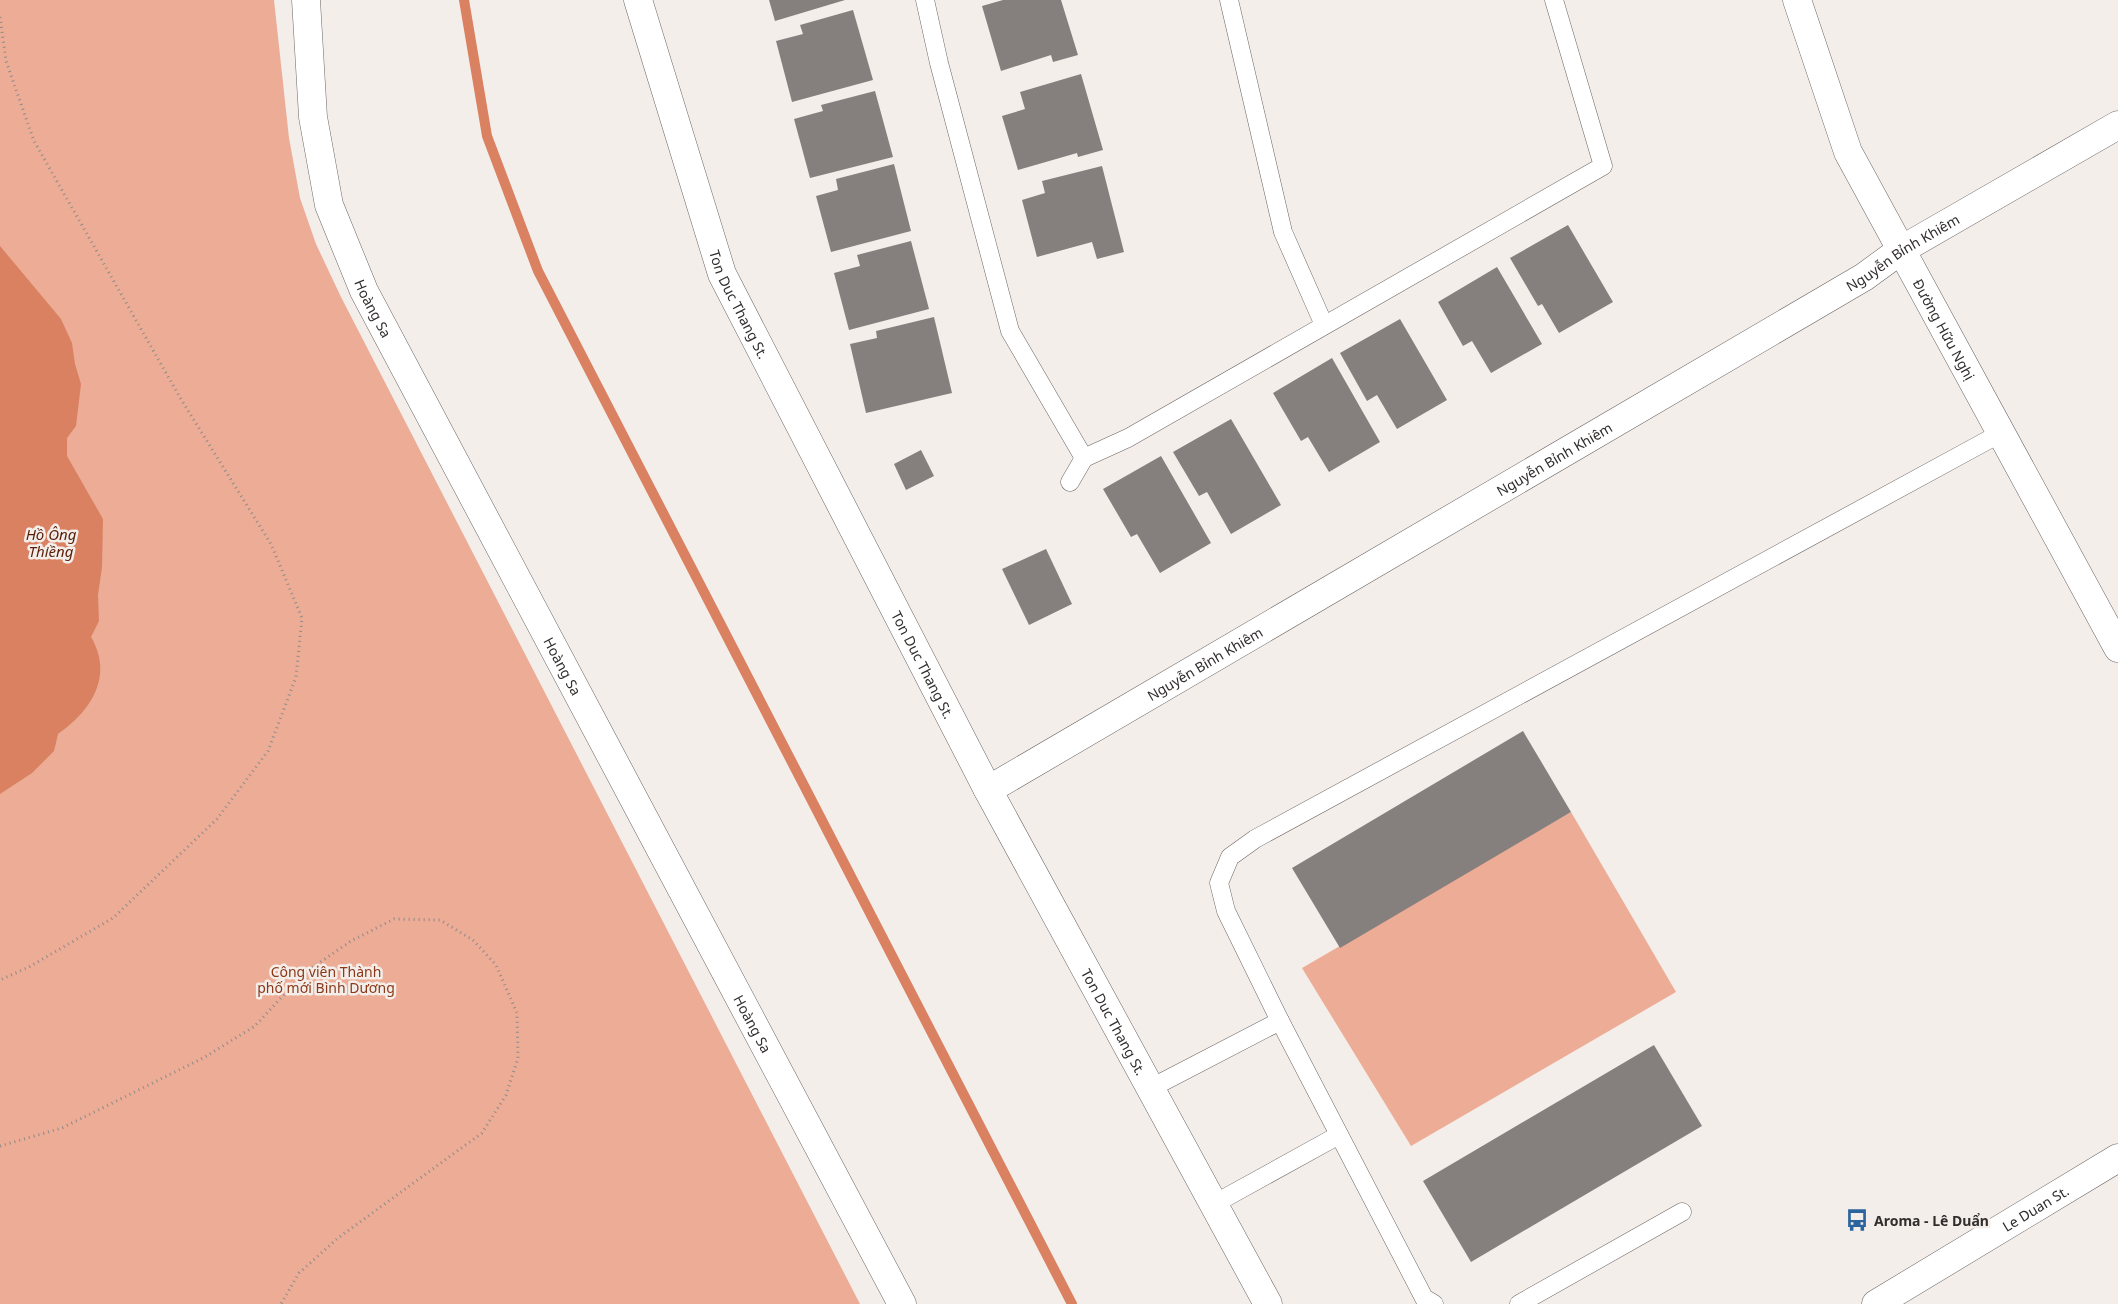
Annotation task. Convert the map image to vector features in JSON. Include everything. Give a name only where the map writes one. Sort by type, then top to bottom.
[{"type":"street","name":"Hoàng Sa","points":[[306,0],[313,117],[329,205],[364,291],[902,1304]]},
{"type":"street","name":"Ton Duc Thang St.","points":[[638,0],[722,274],[988,790],[1268,1304]]},
{"type":"street","name":"Đường Hữu Nghị","points":[[1797,0],[1848,152],[2118,648]]},
{"type":"street","name":"Nguyễn Bỉnh Khiêm","points":[[988,790],[1864,277],[1901,250],[2118,125]]},
{"type":"street","name":"Le Duan St.","points":[[1876,1304],[2118,1158]]},
{"type":"lane","points":[[925,0],[939,63],[1010,330],[1084,458]]},
{"type":"lane","points":[[1229,0],[1283,232],[1324,325]]},
{"type":"lane","points":[[1070,482],[1084,458],[1128,438],[1603,166],[1554,0]]},
{"type":"lane","points":[[1434,1304],[1424,1298],[1280,1020],[1226,911],[1219,883],[1230,857],[1255,839],[2001,433]]},
{"type":"lane","points":[[1151,1088],[1280,1020]]},
{"type":"lane","points":[[1214,1204],[1339,1135]]},
{"type":"lane","points":[[1519,1304],[1682,1212]]},
{"type":"path","points":[[0,17],[6,61],[34,141],[182,401],[271,544],[302,618],[296,678],[268,751],[217,819],[113,918],[29,967],[0,980]]},
{"type":"path","points":[[0,1146],[62,1128],[205,1057],[255,1026],[303,974],[351,941],[394,919],[440,920],[473,940],[496,965],[517,1013],[518,1058],[506,1095],[482,1133],[338,1238],[299,1273],[281,1304]]},
{"type":"green space","name":"Công viên Thành phố mới Bình Dương","points":[[0,0],[274,0],[289,138],[300,198],[316,244],[341,297],[860,1304],[0,1304]]},
{"type":"green space","points":[[1571,812],[1676,992],[1411,1146],[1302,968]]},
{"type":"water","name":"Hồ Ông Thiềng","points":[[0,246],[61,319],[72,343],[75,364],[81,384],[76,426],[67,438],[67,456],[103,519],[102,567],[98,595],[99,621],[91,637],[98,651],[100,665],[99,679],[95,691],[80,715],[58,734],[54,751],[32,773],[0,794]]},
{"type":"building","points":[[769,0],[845,0],[775,21]]},
{"type":"building","points":[[1003,0],[1061,0],[1078,55],[1053,62],[1051,55],[1001,71],[982,6]]},
{"type":"building","points":[[853,10],[873,80],[792,102],[776,41],[803,34],[800,25]]},
{"type":"building","points":[[1081,74],[1103,150],[1078,157],[1077,153],[1018,170],[1002,116],[1025,109],[1020,92]]},
{"type":"building","points":[[875,91],[893,157],[810,178],[794,119],[823,111],[821,105]]},
{"type":"building","points":[[894,164],[911,231],[831,252],[816,196],[838,190],[836,179]]},
{"type":"building","points":[[1102,166],[1124,252],[1097,259],[1092,242],[1037,257],[1022,200],[1045,193],[1042,181]]},
{"type":"building","points":[[1568,225],[1613,302],[1559,333],[1542,304],[1538,306],[1510,258]]},
{"type":"building","points":[[911,241],[929,309],[849,330],[834,273],[860,266],[857,255]]},
{"type":"building","points":[[1497,267],[1542,344],[1491,373],[1472,341],[1463,346],[1438,302]]},
{"type":"building","points":[[934,317],[952,393],[866,413],[850,344],[877,338],[876,331]]},
{"type":"building","points":[[1400,319],[1447,400],[1397,429],[1377,395],[1367,401],[1340,353]]},
{"type":"building","points":[[1332,358],[1380,442],[1329,472],[1308,437],[1301,441],[1273,393]]},
{"type":"building","points":[[1231,419],[1281,505],[1231,534],[1207,492],[1199,496],[1173,452]]},
{"type":"building","points":[[921,450],[934,476],[906,490],[894,464]]},
{"type":"building","points":[[1161,456],[1211,543],[1160,573],[1137,534],[1131,537],[1103,489]]},
{"type":"building","points":[[1046,549],[1072,604],[1029,625],[1002,569]]},
{"type":"building","points":[[1523,731],[1571,812],[1340,948],[1292,868]]},
{"type":"building","points":[[1654,1045],[1702,1126],[1471,1262],[1423,1181]]},
{"type":"waterway","points":[[464,0],[487,136],[538,271],[1072,1304]]},
{"type":"place","name":"Aroma - Lê Duẩn","points":[[1857,1220]]}]
